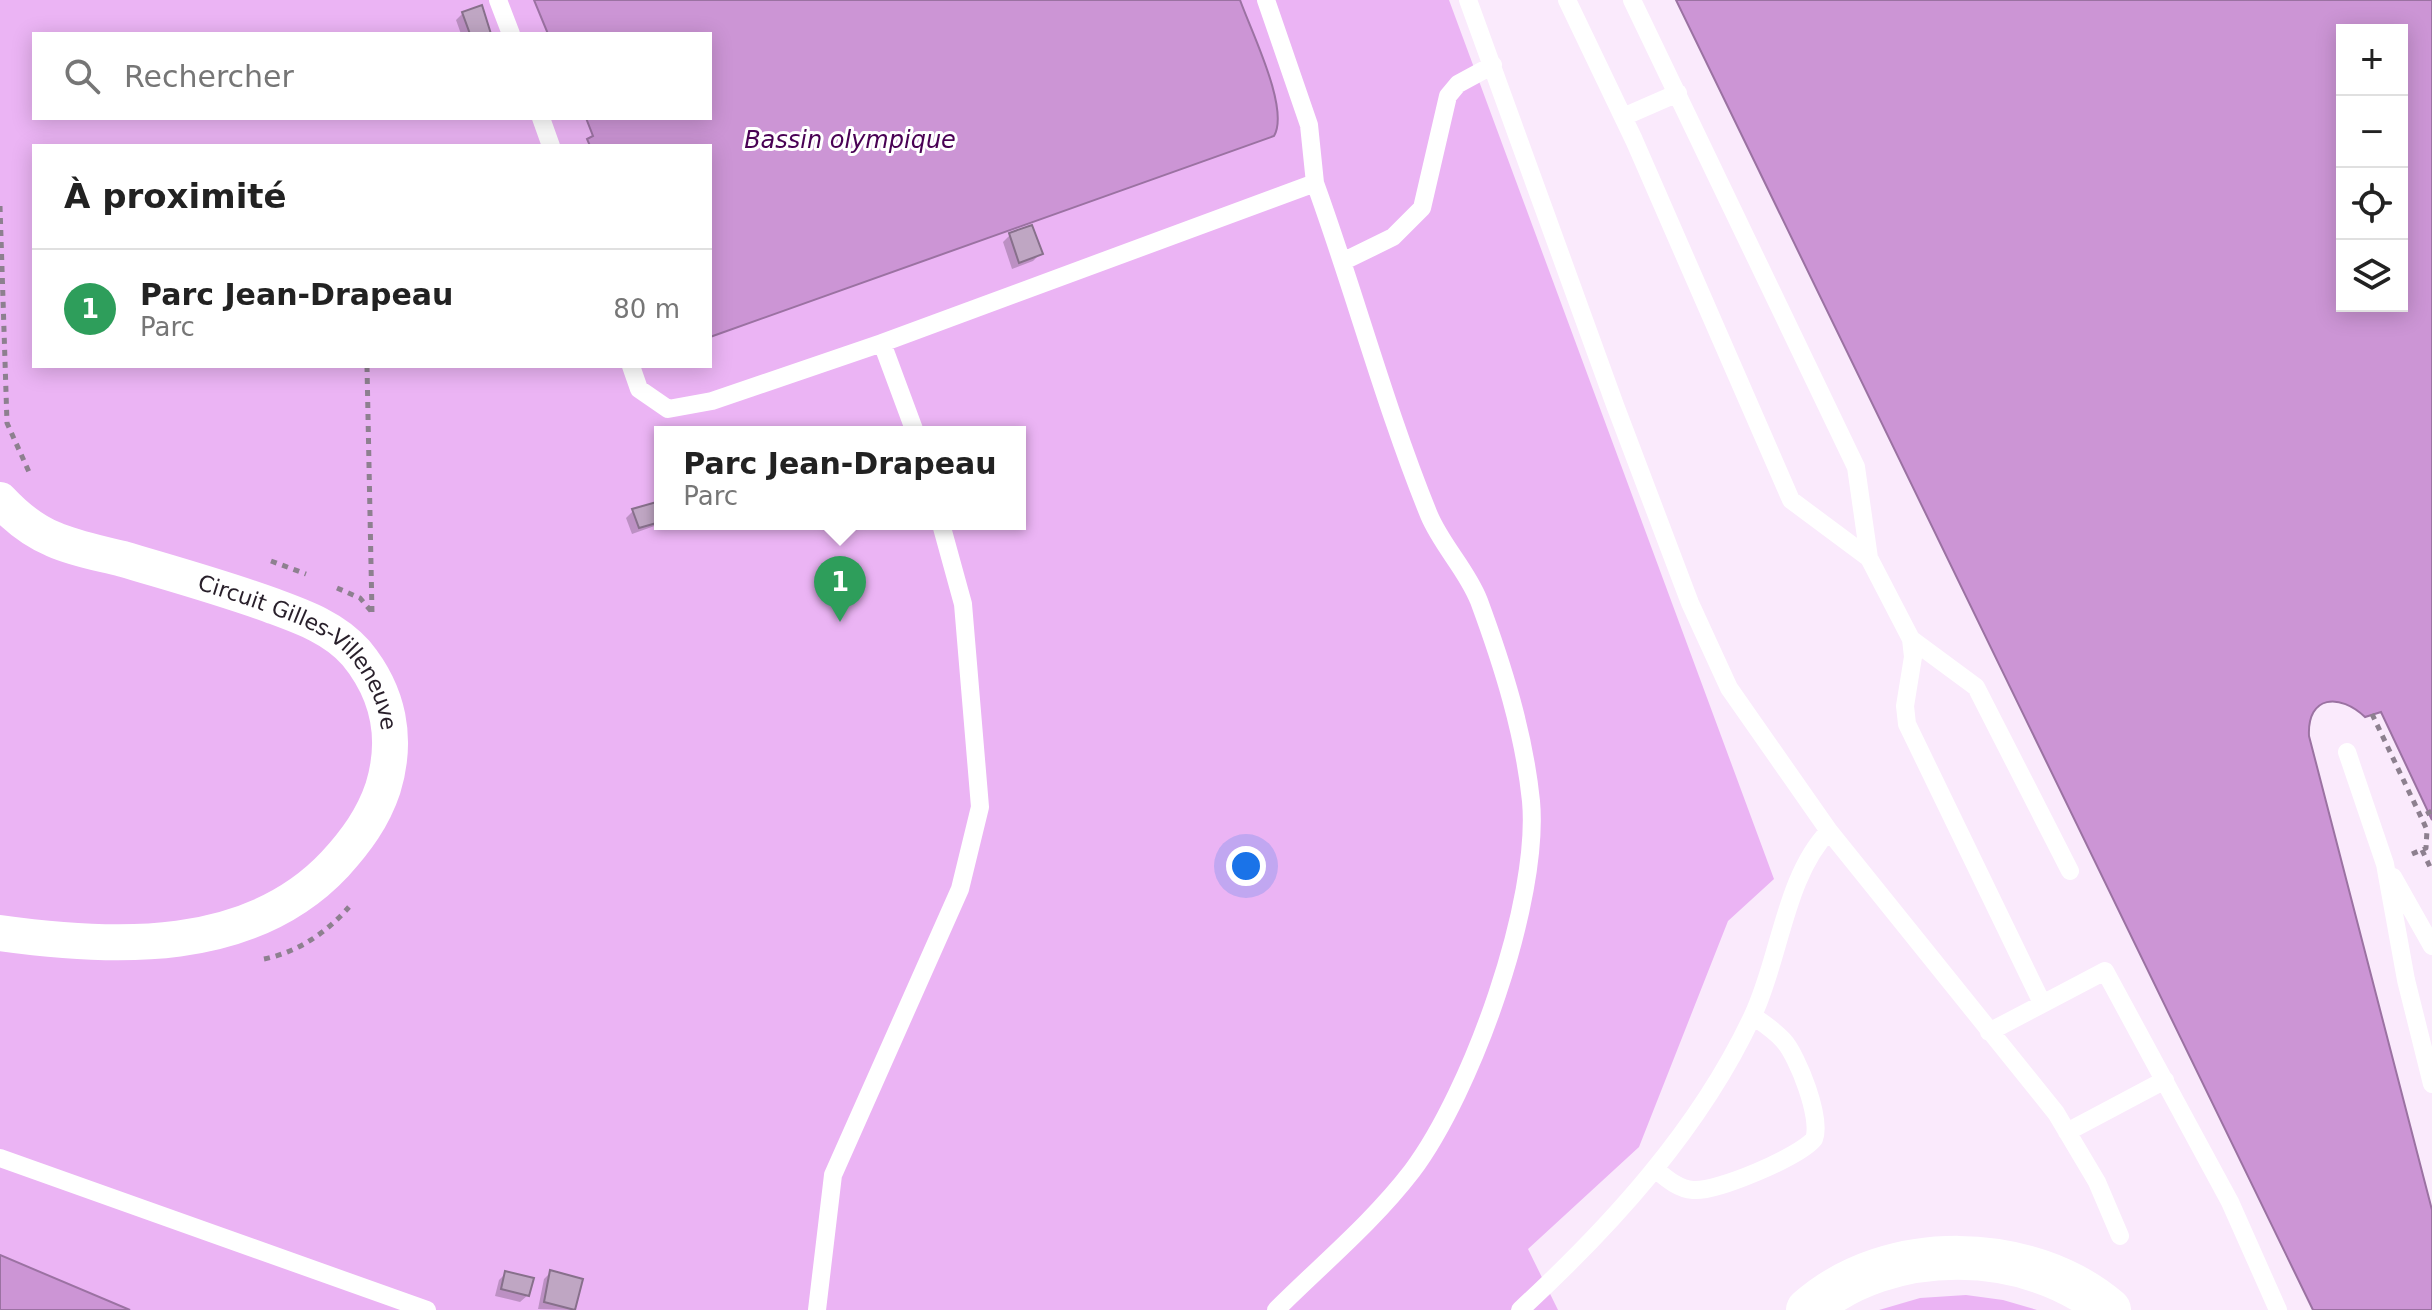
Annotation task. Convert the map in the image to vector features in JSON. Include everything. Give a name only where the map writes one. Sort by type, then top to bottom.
[{"type":"main road","points":[[1808,1310],[1839,1288],[1869,1275],[1956,1258],[2029,1265],[2078,1287],[2109,1310]]},
{"type":"street","name":"Circuit Gilles-Villeneuve","points":[[0,500],[15,516],[52,539],[228,589],[319,623],[355,652],[383,696],[390,726],[391,762],[375,814],[312,888],[257,920],[181,940],[50,940],[0,933]]},
{"type":"lane","points":[[498,0],[510,32]]},
{"type":"lane","points":[[1266,0],[1309,125],[1315,183],[1428,513],[1466,574],[1488,628],[1524,752],[1531,829],[1518,915],[1506,959],[1472,1062],[1447,1116],[1427,1150],[1383,1206],[1276,1310]]},
{"type":"lane","points":[[1468,0],[1615,405],[1710,648],[1749,721],[1829,831],[2067,1132],[2097,1182],[2120,1236]]},
{"type":"lane","points":[[1567,0],[1623,117],[1791,500],[1869,558]]},
{"type":"lane","points":[[1632,0],[1856,467],[1869,558],[1911,639],[1913,657],[1905,706],[1907,724],[2042,1003]]},
{"type":"lane","points":[[1344,261],[1393,237],[1422,208],[1448,96],[1458,84],[1493,65]]},
{"type":"lane","points":[[1623,117],[1678,93]]},
{"type":"lane","points":[[542,120],[550,144]]},
{"type":"lane","points":[[632,368],[639,389],[668,409],[712,401],[882,343],[1315,183]]},
{"type":"lane","points":[[882,343],[913,426]]},
{"type":"lane","points":[[817,1310],[833,1175],[960,889],[980,807],[963,604],[943,530]]},
{"type":"lane","points":[[1911,639],[1976,687],[2070,871]]},
{"type":"lane","points":[[2347,752],[2385,864],[2425,1025],[2432,1084]]},
{"type":"lane","points":[[1532,1306],[1655,1169],[1721,1072],[1753,1016],[1807,856],[1829,831]]},
{"type":"lane","points":[[2385,864],[2432,946]]},
{"type":"lane","points":[[1989,1032],[2105,971],[2242,1226],[2278,1310]]},
{"type":"lane","points":[[1655,1169],[1682,1188],[1708,1189],[1795,1153],[1814,1139],[1816,1116],[1792,1053],[1783,1040],[1753,1016]]},
{"type":"lane","points":[[2067,1132],[2165,1080]]},
{"type":"lane","points":[[0,1158],[427,1310]]},
{"type":"path","points":[[0,206],[7,423],[29,472],[39,482]]},
{"type":"path","points":[[367,368],[373,680]]},
{"type":"path","points":[[256,557],[311,576]]},
{"type":"path","points":[[323,581],[360,598],[380,622]]},
{"type":"path","points":[[2372,714],[2427,830],[2426,848],[2419,851],[2432,871]]},
{"type":"path","points":[[2421,817],[2432,811]]},
{"type":"path","points":[[255,961],[287,955],[331,927],[351,904]]},
{"type":"shaded area","points":[[0,0],[1449,0],[1774,879],[1728,921],[1639,1147],[1528,1249],[1558,1310],[130,1310],[0,1255]]},
{"type":"shaded area","points":[[1966,1295],[2003,1300],[2037,1310],[1879,1310],[1920,1298]]},
{"type":"water","name":"Bassin olympique","points":[[534,0],[1240,0],[1273,89],[1278,124],[1274,136],[712,336],[712,144],[589,144],[587,139],[593,136],[587,120],[712,120],[712,32],[547,32]]},
{"type":"water","points":[[1676,0],[2432,0],[2432,820],[2381,712],[2365,717],[2345,704],[2327,702],[2313,712],[2309,736],[2432,1210],[2432,1310],[2313,1310]]},
{"type":"water","points":[[0,1255],[130,1310],[0,1310]]},
{"type":"building","points":[[482,5],[490,32],[469,32],[462,12]]},
{"type":"building","points":[[1032,225],[1043,254],[1019,263],[1009,233]]},
{"type":"building","points":[[654,503],[654,524],[639,528],[632,509]]},
{"type":"building","points":[[550,1270],[583,1279],[575,1310],[544,1302]]},
{"type":"building","points":[[505,1271],[534,1278],[529,1296],[501,1289]]},
{"type":"place","name":"Parc Jean-Drapeau","points":[[840,622]]}]
